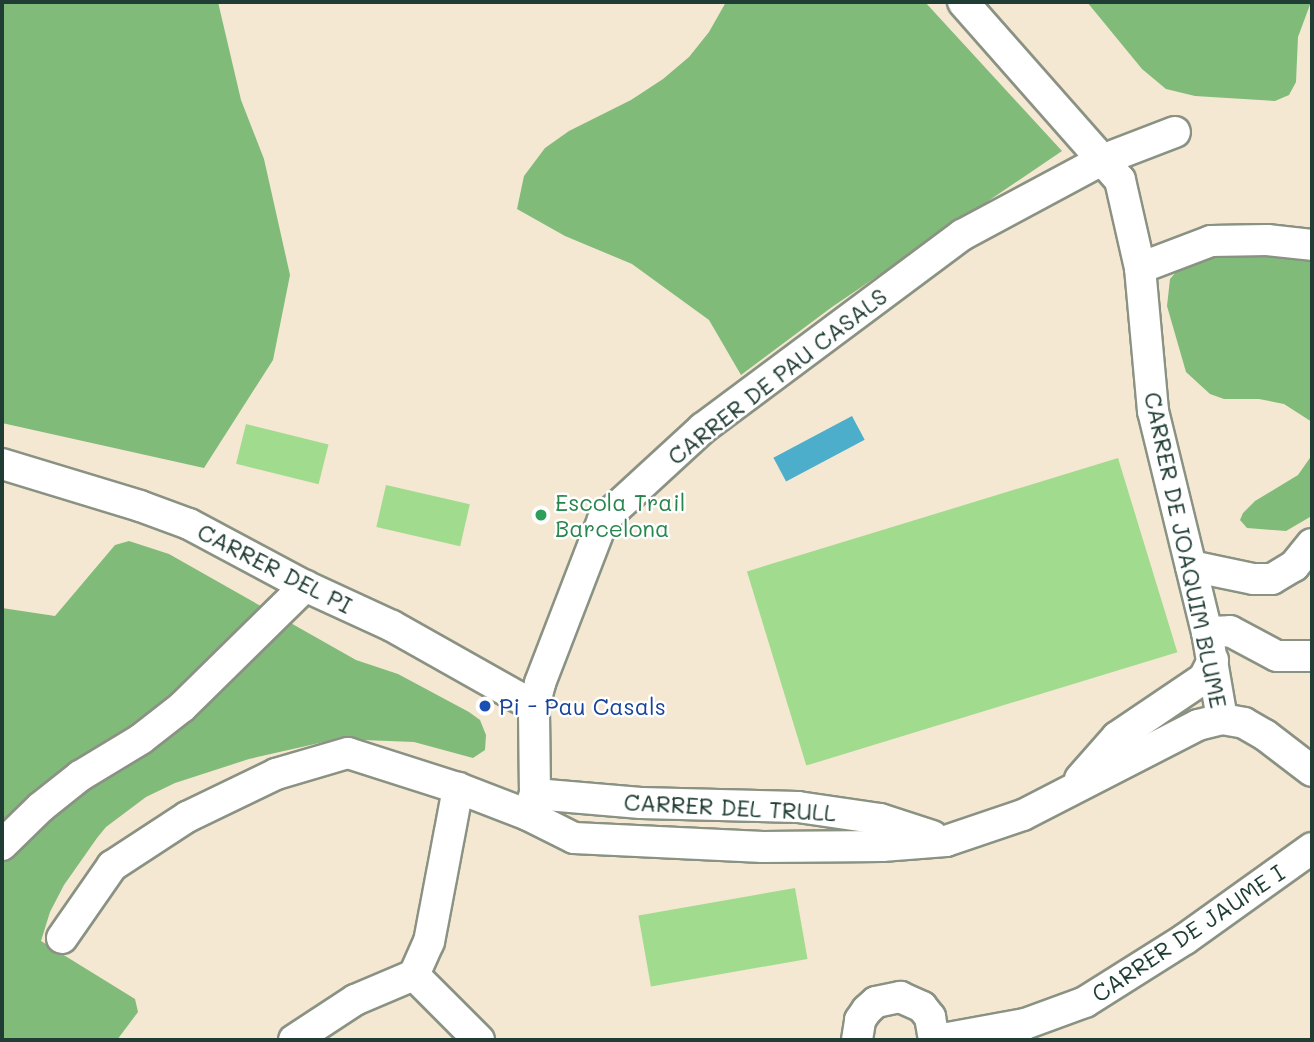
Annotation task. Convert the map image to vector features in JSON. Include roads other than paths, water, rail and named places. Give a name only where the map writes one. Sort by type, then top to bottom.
[{"type":"street","name":"CARRER DE JOAQUIM BLUME","points":[[963,2],[1120,180],[1140,268],[1153,411],[1210,646],[1222,719],[1244,723],[1265,735],[1312,771]]},
{"type":"street","name":"CARRER DE PAU CASALS","points":[[531,805],[534,706],[540,683],[603,520],[703,428],[962,235],[1102,160],[1175,132]]},
{"type":"street","points":[[1140,268],[1211,241],[1267,240],[1312,245]]},
{"type":"street","name":"CARRER DEL PI","points":[[2,464],[140,506],[189,524],[305,586],[392,626],[534,706]]},
{"type":"street","points":[[1191,566],[1253,579],[1272,579],[1294,566],[1312,544]]},
{"type":"street","points":[[2,845],[41,807],[80,776],[141,739],[182,707],[305,586]]},
{"type":"street","points":[[1210,646],[1230,631],[1277,656],[1312,656]]},
{"type":"street","name":"CARRER DEL TRULL","points":[[1067,793],[1117,737],[1204,678],[1210,646]]},
{"type":"street","name":"CARRER DEL TRULL","points":[[531,805],[557,832],[593,841],[764,847],[882,846],[946,841],[1023,815],[1198,725],[1222,719]]},
{"type":"street","name":"CARRER DEL TRULL","points":[[62,938],[112,866],[187,817],[276,775],[348,753],[458,788],[531,805],[641,803],[798,807],[880,819],[946,841]]},
{"type":"street","points":[[294,1040],[355,1000],[414,975],[429,943],[458,788]]},
{"type":"street","name":"CARRER DE JAUME I","points":[[936,1040],[1026,1024],[1085,1002],[1185,939],[1312,848]]},
{"type":"street","points":[[414,975],[479,1040]]},
{"type":"street","points":[[857,1040],[860,1020],[867,1010],[876,1002],[900,997],[922,1007],[934,1029],[936,1040]]},
{"type":"water","points":[[852,416],[865,440],[786,482],[773,458]]},
{"type":"place","name":"Escola Trail Barcelona","points":[[541,515]]},
{"type":"place","name":"Pi - Pau Casals","points":[[485,706]]}]
